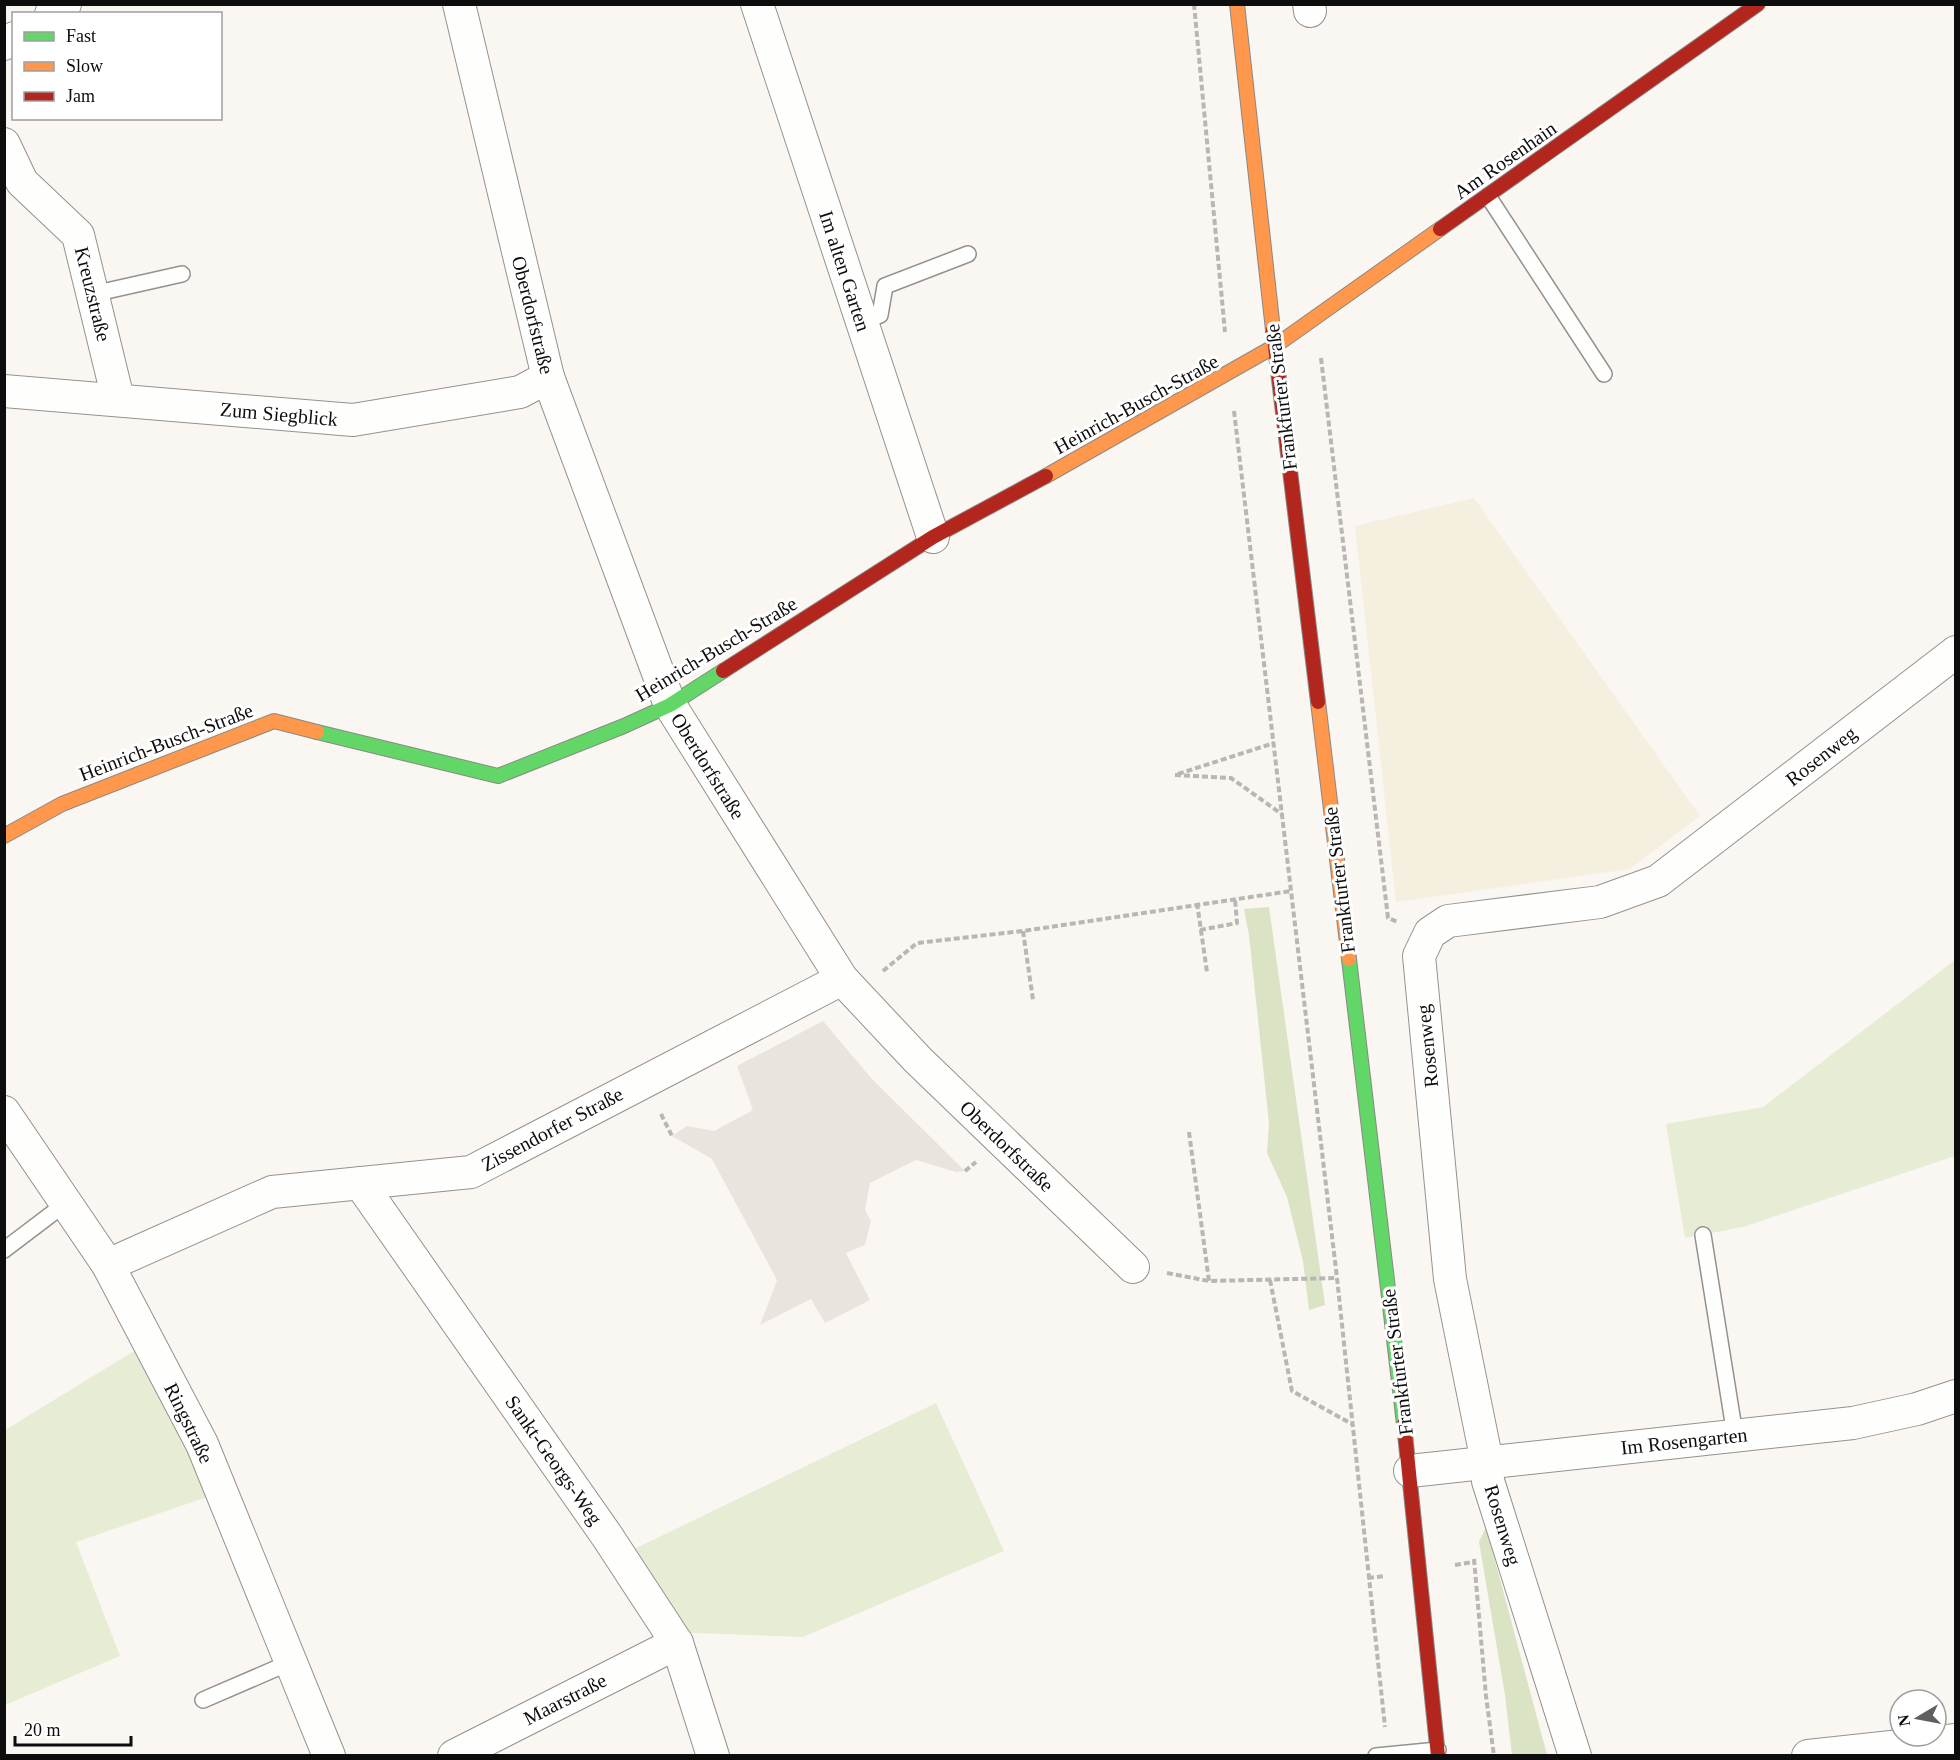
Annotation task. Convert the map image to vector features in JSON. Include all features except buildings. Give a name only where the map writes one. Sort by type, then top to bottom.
[{"type":"street","name":"Oberdorfstraße","points":[[459,4],[548,377],[670,705],[849,986],[918,1060],[1133,1267]]},
{"type":"street","name":"Im alten Garten","points":[[757,4],[933,537]]},
{"type":"street","name":"Frankfurter Straße","points":[[1237,4],[1275,346],[1410,1471],[1438,1753]]},
{"type":"street","name":"Am Rosenhain","points":[[1275,346],[1758,4]]},
{"type":"street","name":"Kreuzstraße","points":[[4,144],[22,182],[78,235],[118,399]]},
{"type":"street","name":"Heinrich-Busch-Straße","points":[[4,836],[62,804],[274,721],[498,776],[624,726],[670,705],[933,537],[1011,496],[1275,346]]},
{"type":"street","name":"Zum Siegblick","points":[[4,391],[353,420],[520,392],[548,377]]},
{"type":"street","name":"Rosenweg","points":[[1575,1755],[1488,1481],[1487,1462],[1450,1279],[1419,956],[1430,933],[1448,921],[1600,902],[1658,881],[1956,652]]},
{"type":"street","name":"Zissendorfer Straße","points":[[108,1265],[272,1192],[471,1172],[849,986]]},
{"type":"street","name":"Ringstraße","points":[[4,1112],[108,1265],[202,1444],[329,1755]]},
{"type":"street","name":"Sankt-Georgs-Weg","points":[[360,1183],[607,1536],[676,1643],[713,1755]]},
{"type":"street","name":"Im Rosengarten","points":[[1410,1471],[1854,1423],[1917,1409],[1956,1396]]},
{"type":"street","name":"Maarstraße","points":[[454,1755],[676,1643]]},
{"type":"street","points":[[1808,1755],[1956,1740]]},
{"type":"lane","points":[[1488,196],[1604,374]]},
{"type":"lane","points":[[862,321],[880,315],[885,286],[968,254]]},
{"type":"lane","points":[[93,294],[182,274]]},
{"type":"lane","points":[[4,1250],[66,1203]]},
{"type":"lane","points":[[1703,1235],[1735,1435]]},
{"type":"lane","points":[[203,1700],[291,1662]]},
{"type":"lane","points":[[1382,1755],[1438,1753]]},
{"type":"path","points":[[1194,4],[1229,373],[1337,1278],[1382,1755]]},
{"type":"path","points":[[1316,319],[1388,918],[1430,933]]},
{"type":"path","points":[[1274,743],[1175,775],[1230,778],[1282,815]]},
{"type":"path","points":[[849,986],[917,943],[1023,931],[1197,903],[1291,891]]},
{"type":"path","points":[[1200,930],[1237,923],[1235,899]]},
{"type":"path","points":[[1197,903],[1207,972]]},
{"type":"path","points":[[1023,931],[1034,1000]]},
{"type":"path","points":[[1190,1132],[1209,1281]]},
{"type":"path","points":[[1133,1267],[1209,1281],[1337,1278]]},
{"type":"path","points":[[1269,1280],[1292,1391],[1352,1424]]},
{"type":"path","points":[[1473,1562],[1494,1755]]},
{"type":"shaded area","points":[[1474,498],[1700,816],[1630,869],[1396,902],[1355,526]]},
{"type":"shaded area","points":[[823,1021],[872,1079],[965,1171],[956,1172],[916,1160],[870,1183],[865,1210],[871,1221],[865,1245],[846,1253],[870,1300],[825,1323],[811,1299],[760,1325],[777,1280],[712,1159],[672,1136],[687,1126],[714,1131],[753,1110],[737,1066]]},
{"type":"green space","points":[[1269,907],[1325,1305],[1309,1310],[1303,1261],[1287,1197],[1267,1153],[1269,1123],[1249,935],[1244,909]]},
{"type":"green space","points":[[1955,960],[1955,1156],[1743,1227],[1685,1238],[1666,1124],[1763,1107]]},
{"type":"green space","points":[[139,1348],[210,1496],[76,1542],[120,1656],[5,1705],[5,1430]]},
{"type":"green space","points":[[936,1403],[1004,1551],[803,1637],[691,1633],[630,1551]]},
{"type":"green space","points":[[1486,1527],[1547,1755],[1512,1755],[1505,1695],[1479,1542]]},
{"type":"traffic: fast","points":[[317,732],[498,776],[624,726],[670,705],[723,671]]},
{"type":"traffic: fast","points":[[1349,959],[1404,1424]]},
{"type":"traffic: slow","points":[[1237,4],[1273,330]]},
{"type":"traffic: slow","points":[[1046,476],[1275,346],[1440,229]]},
{"type":"traffic: slow","points":[[1318,702],[1349,959]]},
{"type":"traffic: slow","points":[[4,836],[62,804],[274,721],[317,732]]},
{"type":"traffic: jam","points":[[1440,229],[1758,4]]},
{"type":"traffic: jam","points":[[1273,330],[1318,702]]},
{"type":"traffic: jam","points":[[723,671],[933,537],[1046,476]]},
{"type":"traffic: jam","points":[[1404,1424],[1438,1756]]}]
